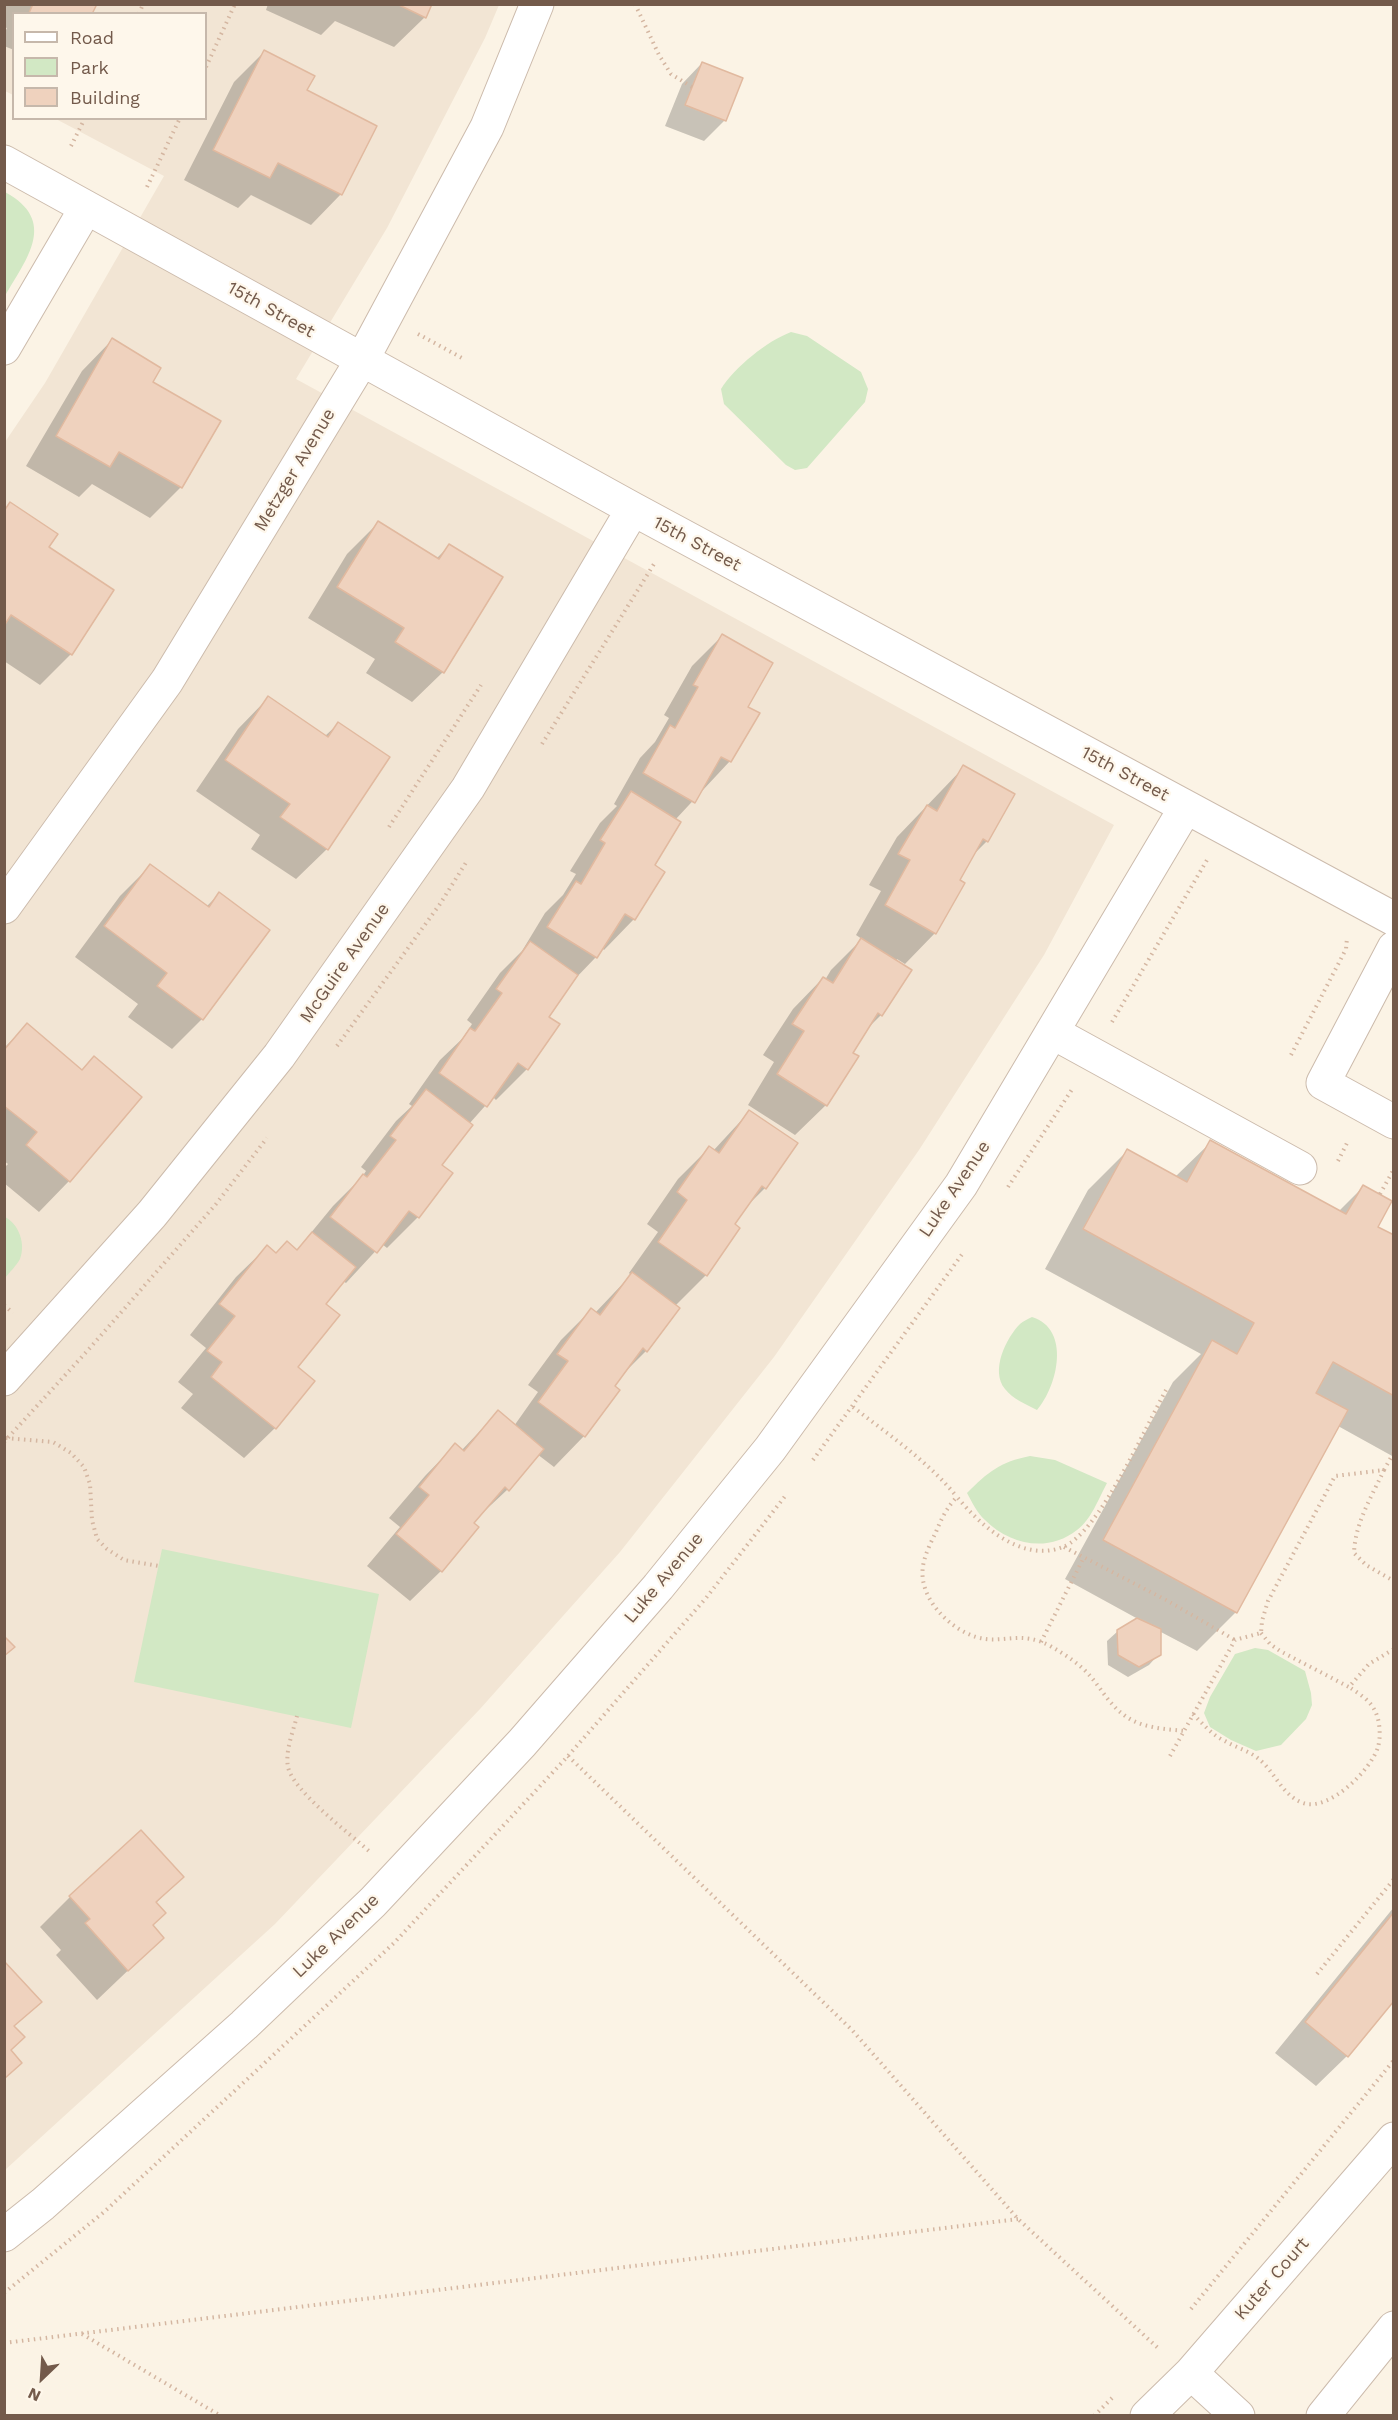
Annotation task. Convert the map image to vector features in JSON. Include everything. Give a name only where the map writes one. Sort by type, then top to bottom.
[{"type":"street","name":"Metzger Avenue","points":[[4,907],[166,681],[362,360],[487,127],[537,4]]},
{"type":"street","name":"15th Street","points":[[4,162],[633,509],[1394,919]]},
{"type":"street","points":[[4,348],[86,208]]},
{"type":"street","name":"McGuire Avenue","points":[[4,1379],[152,1214],[279,1056],[468,788],[633,509]]},
{"type":"street","name":"Luke Avenue","points":[[4,2235],[43,2204],[244,2025],[356,1918],[537,1725],[658,1587],[770,1449],[961,1185],[1186,807]]},
{"type":"street","points":[[1394,948],[1323,1083],[1394,1122]]},
{"type":"street","points":[[1052,1032],[1300,1168]]},
{"type":"street","name":"Kuter Court","points":[[1147,2415],[1191,2373],[1394,2139]]},
{"type":"street","points":[[1323,2415],[1394,2328]]},
{"type":"street","points":[[1191,2373],[1238,2415]]},
{"type":"path","points":[[207,65],[235,4]]},
{"type":"path","points":[[635,4],[658,55],[671,75],[692,87]]},
{"type":"path","points":[[70,146],[84,120]]},
{"type":"path","points":[[147,187],[179,120]]},
{"type":"path","points":[[388,829],[484,680]]},
{"type":"path","points":[[1380,1194],[1394,1169]]},
{"type":"path","points":[[4,1319],[19,1303]]},
{"type":"path","points":[[853,1407],[946,1484],[985,1528],[1004,1540],[1045,1551],[1064,1547],[1081,1535],[1094,1518],[1166,1390]]},
{"type":"path","points":[[4,1438],[53,1442],[71,1453],[84,1467],[90,1484],[92,1521],[97,1539],[124,1560],[159,1566]]},
{"type":"path","points":[[1394,1452],[1360,1521],[1354,1553],[1366,1565],[1394,1581]]},
{"type":"path","points":[[1193,1714],[1223,1741],[1262,1761],[1290,1795],[1303,1803],[1329,1802],[1361,1774],[1378,1748],[1380,1728],[1375,1711],[1365,1698],[1280,1651],[1261,1633],[1268,1601],[1335,1476],[1384,1470]]},
{"type":"path","points":[[957,1497],[939,1524],[923,1566],[924,1584],[929,1598],[939,1612],[975,1637],[1029,1638],[1050,1646],[1082,1667],[1102,1694],[1124,1716],[1140,1724],[1185,1731]]},
{"type":"path","points":[[1064,1547],[1166,1600],[1235,1640],[1261,1633]]},
{"type":"path","points":[[1041,1642],[1084,1557]]},
{"type":"path","points":[[1170,1756],[1235,1640]]},
{"type":"path","points":[[1348,1687],[1369,1664],[1394,1649]]},
{"type":"path","points":[[297,1716],[288,1752],[288,1767],[296,1785],[371,1853],[363,1861]]},
{"type":"path","points":[[537,1725],[852,2030],[1018,2219],[1158,2348],[1191,2373]]},
{"type":"path","points":[[1317,1974],[1394,1879]]},
{"type":"path","points":[[1188,2313],[1394,2060]]},
{"type":"path","points":[[4,2343],[1018,2219]]},
{"type":"path","points":[[82,2334],[221,2415]]},
{"type":"path","points":[[1151,2356],[1166,2340]]},
{"type":"path","points":[[1094,2415],[1118,2392]]},
{"type":"shaded area","points":[[5,5],[499,5],[485,38],[387,228],[296,379],[1114,825],[1044,955],[919,1150],[774,1357],[620,1552],[480,1709],[275,1924],[5,2170],[5,442],[45,383],[164,176],[58,120],[207,120],[207,12],[12,12],[12,94],[5,91]]},
{"type":"green space","points":[[5,192],[21,203],[30,215],[34,228],[29,254],[5,296]]},
{"type":"green space","points":[[791,332],[807,336],[861,372],[868,389],[865,402],[807,468],[795,470],[786,465],[724,404],[721,389],[734,372],[752,356]]},
{"type":"green space","points":[[5,1217],[14,1224],[20,1235],[22,1253],[5,1278]]},
{"type":"green space","points":[[1032,1317],[1044,1323],[1052,1333],[1057,1359],[1051,1387],[1037,1410],[1008,1393],[1001,1382],[999,1373],[999,1364],[1005,1346],[1020,1324]]},
{"type":"green space","points":[[1030,1456],[1055,1460],[1107,1483],[1082,1526],[1054,1542],[1030,1543],[1017,1540],[995,1529],[982,1517],[967,1493],[995,1469],[1010,1461]]},
{"type":"green space","points":[[162,1549],[379,1594],[351,1728],[134,1682]]},
{"type":"green space","points":[[1255,1648],[1268,1650],[1305,1671],[1312,1705],[1306,1719],[1281,1745],[1256,1751],[1231,1740],[1210,1727],[1204,1713],[1210,1697],[1235,1654]]},
{"type":"building","points":[[33,4],[97,4],[93,12],[29,12]]},
{"type":"building","points":[[397,4],[432,4],[426,18]]},
{"type":"building","points":[[264,50],[315,76],[307,90],[377,126],[342,195],[278,163],[270,178],[213,150]]},
{"type":"building","points":[[702,62],[743,78],[726,121],[685,105]]},
{"type":"building","points":[[112,338],[161,368],[153,382],[221,421],[182,488],[119,452],[110,467],[56,436]]},
{"type":"building","points":[[10,502],[58,534],[49,547],[114,590],[72,655],[11,615],[4,626],[4,511]]},
{"type":"building","points":[[378,521],[439,559],[449,544],[503,577],[444,673],[395,642],[404,628],[337,587]]},
{"type":"building","points":[[722,634],[773,663],[748,707],[760,713],[731,762],[721,757],[695,803],[643,773],[670,725],[675,728],[698,687],[693,685]]},
{"type":"building","points":[[268,696],[328,737],[338,722],[390,757],[328,850],[280,817],[290,804],[225,760]]},
{"type":"building","points":[[963,765],[1015,794],[988,842],[983,839],[960,880],[965,883],[936,934],[885,905],[910,860],[898,854],[927,805],[937,811]]},
{"type":"building","points":[[631,791],[681,822],[655,865],[665,872],[635,920],[625,914],[597,958],[547,927],[576,881],[581,884],[605,843],[600,840]]},
{"type":"building","points":[[150,864],[209,907],[219,892],[270,930],[203,1020],[157,986],[167,973],[104,926]]},
{"type":"building","points":[[861,938],[912,970],[882,1016],[878,1013],[853,1053],[859,1056],[827,1106],[777,1074],[804,1031],[792,1024],[823,977],[833,983]]},
{"type":"building","points":[[530,941],[578,975],[549,1017],[560,1024],[528,1070],[518,1063],[487,1107],[439,1073],[470,1028],[475,1031],[502,993],[496,989]]},
{"type":"building","points":[[27,1023],[82,1070],[94,1056],[142,1097],[70,1182],[26,1145],[37,1132],[4,1106],[4,1050]]},
{"type":"building","points":[[426,1089],[473,1125],[442,1165],[453,1173],[419,1218],[409,1211],[377,1253],[330,1217],[363,1174],[367,1177],[396,1140],[390,1136]]},
{"type":"building","points":[[749,1110],[798,1143],[766,1189],[762,1186],[735,1224],[740,1228],[707,1276],[658,1242],[687,1200],[677,1192],[709,1146],[719,1153]]},
{"type":"building","points":[[1210,1140],[1346,1214],[1363,1185],[1392,1201],[1378,1227],[1394,1235],[1394,1396],[1333,1362],[1316,1393],[1348,1410],[1237,1613],[1103,1540],[1212,1340],[1237,1354],[1254,1323],[1083,1229],[1127,1149],[1187,1182]]},
{"type":"building","points":[[312,1232],[356,1267],[326,1304],[340,1315],[298,1367],[315,1381],[276,1429],[211,1377],[222,1362],[207,1351],[235,1316],[219,1304],[267,1245],[276,1253],[287,1241],[297,1250]]},
{"type":"building","points":[[632,1272],[680,1308],[647,1352],[643,1348],[615,1386],[620,1390],[585,1437],[538,1402],[568,1361],[557,1354],[591,1308],[600,1315]]},
{"type":"building","points":[[498,1410],[544,1449],[509,1491],[505,1487],[474,1523],[479,1527],[442,1572],[396,1534],[429,1495],[419,1487],[455,1443],[464,1451]]},
{"type":"building","points":[[1137,1618],[1161,1629],[1161,1655],[1139,1667],[1118,1655],[1117,1630]]},
{"type":"building","points":[[4,1636],[15,1647],[4,1656]]},
{"type":"building","points":[[141,1830],[184,1877],[156,1902],[166,1913],[153,1925],[164,1938],[128,1971],[85,1923],[90,1919],[69,1896]]},
{"type":"building","points":[[1394,1912],[1394,2001],[1348,2057],[1305,2022]]},
{"type":"building","points":[[4,1961],[42,2002],[14,2026],[25,2037],[11,2050],[22,2063],[4,2079]]}]
